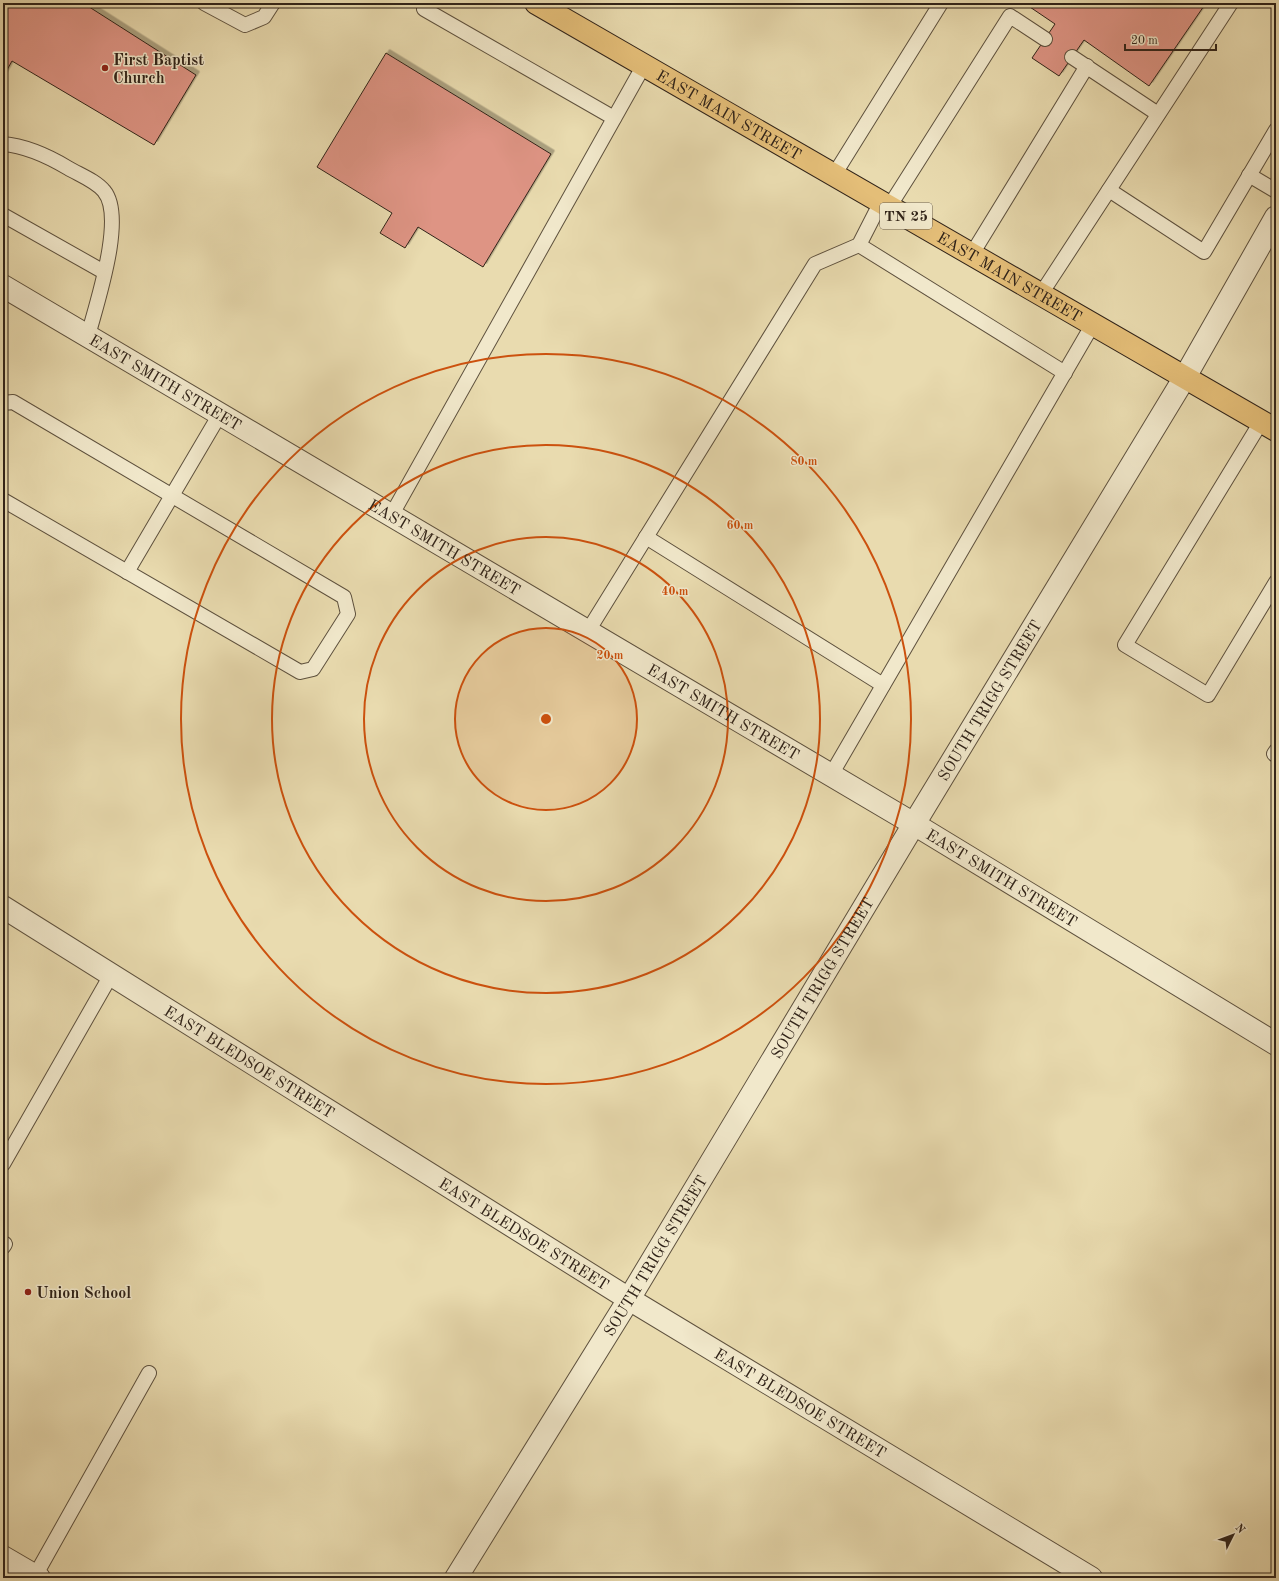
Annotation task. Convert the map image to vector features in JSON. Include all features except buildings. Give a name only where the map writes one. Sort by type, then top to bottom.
[{"type":"main road","name":"EAST MAIN STREET","points":[[536,3],[1268,426]]},
{"type":"street","name":"SOUTH TRIGG STREET","points":[[456,1578],[629,1299],[914,824],[1185,377],[1276,217]]},
{"type":"street","name":"EAST SMITH STREET","points":[[3,286],[914,824],[1276,1044]]},
{"type":"street","name":"EAST BLEDSOE STREET","points":[[3,907],[629,1299],[1091,1578]]},
{"type":"street","points":[[3,1557],[37,1577]]},
{"type":"lane","points":[[204,3],[245,25],[264,17],[273,3]]},
{"type":"lane","points":[[427,3],[424,9],[614,118]]},
{"type":"lane","points":[[834,175],[941,3]]},
{"type":"lane","points":[[1041,294],[1231,3]]},
{"type":"lane","points":[[588,631],[815,264],[859,245],[1010,16],[1045,39]]},
{"type":"lane","points":[[1072,57],[1158,114]]},
{"type":"lane","points":[[391,516],[644,65]]},
{"type":"lane","points":[[972,254],[1087,66]]},
{"type":"lane","points":[[1109,190],[1204,252],[1276,130]]},
{"type":"lane","points":[[3,144],[15,145],[52,159],[99,186],[105,192],[112,214],[110,251],[88,336]]},
{"type":"lane","points":[[1250,175],[1276,191]]},
{"type":"lane","points":[[3,214],[104,272]]},
{"type":"lane","points":[[859,245],[1065,373]]},
{"type":"lane","points":[[831,775],[1093,324]]},
{"type":"lane","points":[[3,403],[12,402],[173,494],[344,596],[348,614],[313,669],[300,672],[3,500]]},
{"type":"lane","points":[[127,572],[220,414]]},
{"type":"lane","points":[[1268,426],[1125,645],[1208,695],[1276,582]]},
{"type":"lane","points":[[646,537],[883,686]]},
{"type":"lane","points":[[1276,751],[1274,754],[1276,754]]},
{"type":"lane","points":[[3,1164],[111,975]]},
{"type":"lane","points":[[37,1577],[149,1373]]},
{"type":"place","name":"First Baptist Church","points":[[105,68]]},
{"type":"place","name":"Union School","points":[[28,1292]]}]
